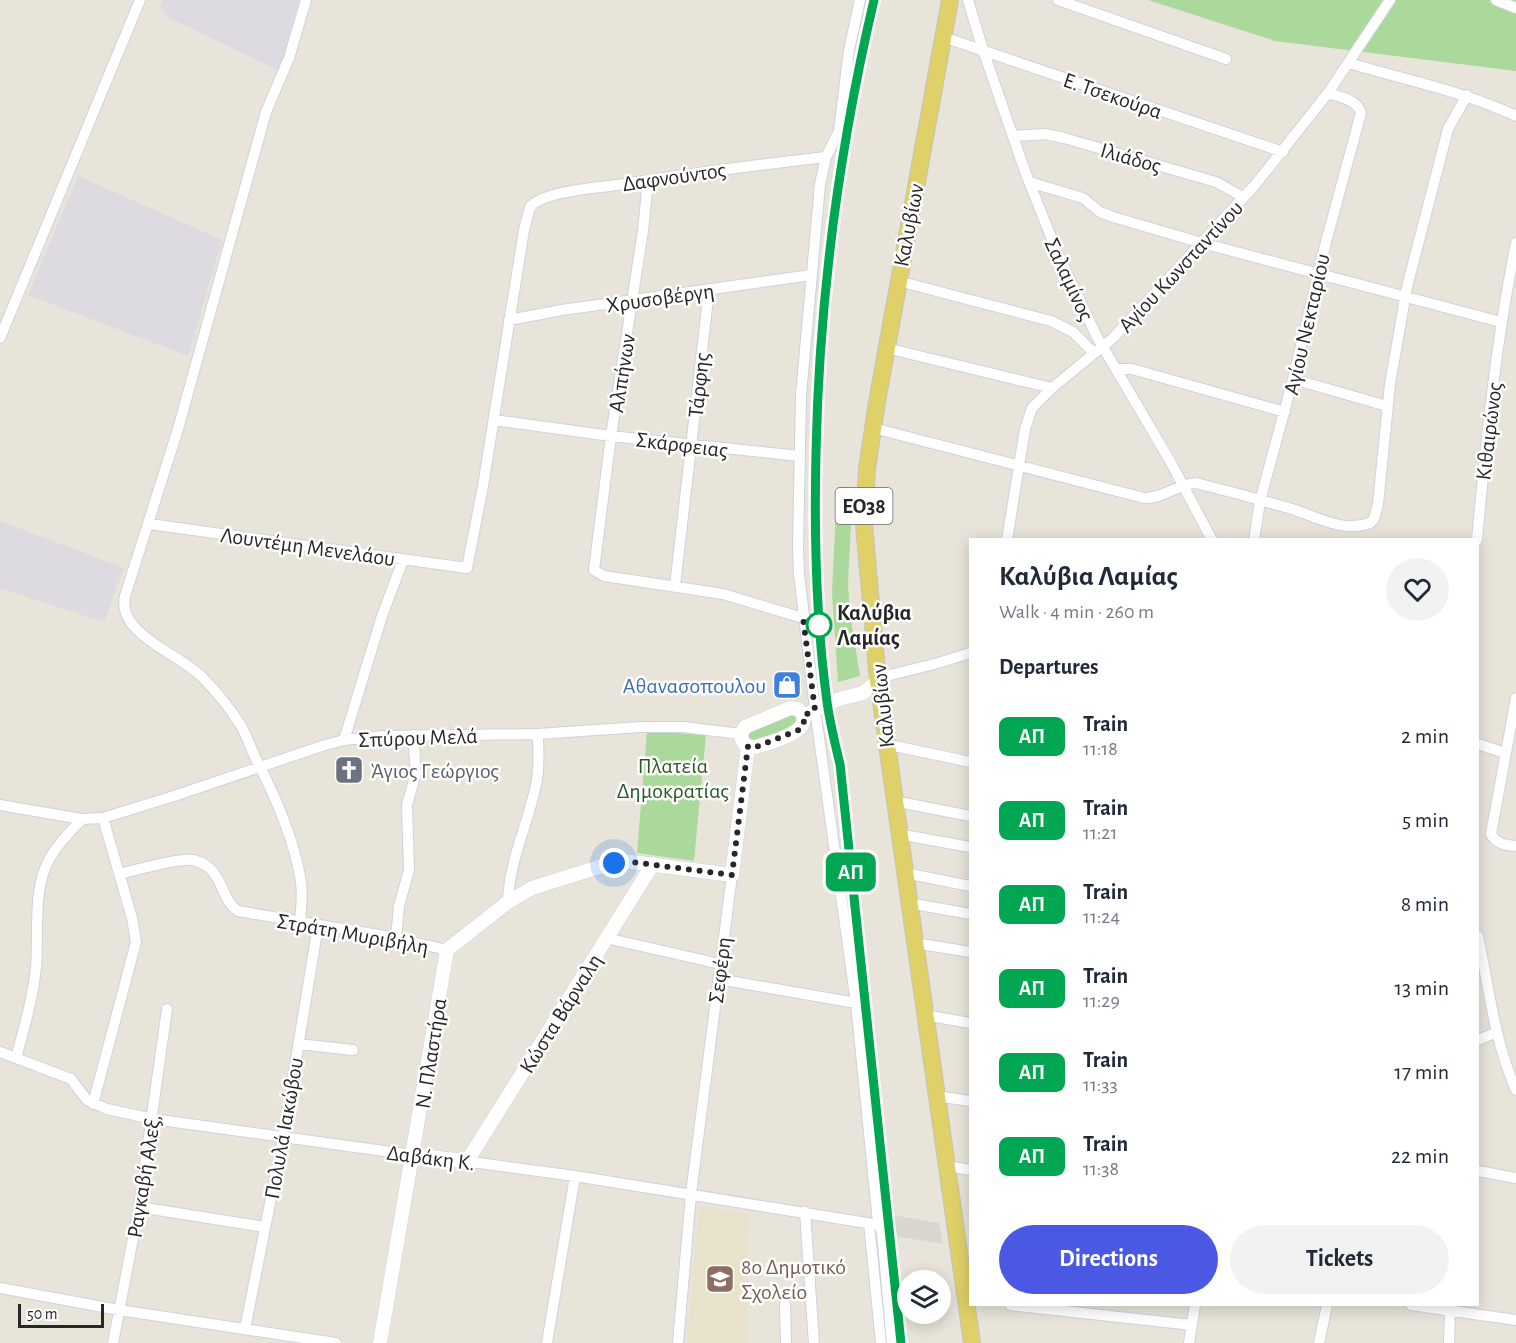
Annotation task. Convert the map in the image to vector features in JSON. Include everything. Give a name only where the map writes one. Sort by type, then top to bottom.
[{"type":"main road","name":"Καλυβίων","points":[[951,0],[886,348],[867,469],[864,525],[885,744],[946,1166],[968,1300],[972,1343]]},
{"type":"street","points":[[0,338],[140,0]]},
{"type":"street","points":[[300,923],[302,895],[286,828],[240,724],[203,678],[146,637],[129,622],[124,612],[125,596],[197,362],[266,112],[289,58],[306,0]]},
{"type":"street","points":[[860,0],[849,50],[839,131],[826,157],[820,184],[804,349],[798,546],[809,713],[856,1003],[881,1343]]},
{"type":"street","name":"Σαλαμίνος","points":[[968,0],[1029,182],[1099,350],[1117,369],[1211,538]]},
{"type":"street","points":[[1058,0],[1226,59]]},
{"type":"street","name":"Αγίου Κωνσταντίνου","points":[[1007,538],[1029,413],[1052,388],[1113,338],[1283,152],[1328,93],[1390,0]]},
{"type":"street","points":[[1496,0],[1516,8]]},
{"type":"street","name":"Ε. Τσεκούρα","points":[[943,37],[1283,152]]},
{"type":"street","points":[[1349,63],[1411,82],[1467,95],[1516,116]]},
{"type":"street","name":"Αγίου Νεκταρίου","points":[[1254,538],[1260,501],[1361,114],[1360,109],[1352,102],[1328,93]]},
{"type":"street","points":[[873,428],[1147,498],[1183,485],[1196,483],[1333,523],[1357,526],[1370,524],[1374,519],[1378,504],[1387,406],[1405,295],[1448,129],[1467,95]]},
{"type":"street","name":"Ιλιάδος","points":[[1014,136],[1045,134],[1064,138],[1216,182],[1243,197]]},
{"type":"street","name":"Δαφνούντος","points":[[509,320],[528,210],[533,204],[546,198],[648,180],[757,164],[826,157]]},
{"type":"street","name":"Αλπήνων","points":[[648,180],[593,567],[604,576],[675,586]]},
{"type":"street","points":[[1029,182],[1083,198],[1100,212],[1113,217],[1202,243],[1501,322]]},
{"type":"street","name":"Κιθαιρώνος","points":[[1477,538],[1501,322],[1516,243]]},
{"type":"street","name":"Χρυσοβέργη","points":[[509,320],[562,310],[811,275]]},
{"type":"street","points":[[898,281],[1051,321],[1073,332],[1099,350]]},
{"type":"street","name":"Τάρφης","points":[[675,586],[709,290]]},
{"type":"street","points":[[494,420],[509,320]]},
{"type":"street","points":[[886,348],[1052,388]]},
{"type":"street","points":[[1117,369],[1132,369],[1285,412]]},
{"type":"street","points":[[1293,379],[1387,406]]},
{"type":"street","name":"Λουντέμη Μενελάου","points":[[149,524],[467,568],[475,535],[494,420]]},
{"type":"street","name":"Σκάρφειας","points":[[494,420],[611,436],[799,456]]},
{"type":"street","points":[[344,740],[382,616],[403,560]]},
{"type":"street","points":[[675,586],[723,594],[803,618]]},
{"type":"street","points":[[809,713],[790,708],[748,725],[741,734],[742,741],[748,746],[756,747],[799,730],[809,713],[842,698],[863,693],[890,675],[969,653]]},
{"type":"street","points":[[1516,698],[1491,834],[1494,840],[1505,845],[1516,846]]},
{"type":"street","name":"Σπύρου Μελά","points":[[0,805],[82,819],[103,818],[344,740],[383,735],[538,734],[640,727],[683,727],[741,734]]},
{"type":"street","points":[[508,902],[512,874],[536,786],[538,734]]},
{"type":"street","points":[[396,938],[399,906],[409,870],[407,806],[416,773],[413,735]]},
{"type":"street","points":[[885,744],[969,762]]},
{"type":"street","points":[[1479,744],[1505,753]]},
{"type":"street","name":"Σεφέρη","points":[[678,1343],[691,1194],[748,746]]},
{"type":"street","points":[[894,801],[969,816]]},
{"type":"street","points":[[0,1052],[71,1079],[93,1104],[136,942],[136,931],[103,818]]},
{"type":"street","points":[[16,1058],[36,967],[42,880],[49,859],[63,839],[82,819]]},
{"type":"street","points":[[898,834],[969,847]]},
{"type":"street","name":"Στράτη Μυριβήλη","points":[[119,874],[192,860],[210,868],[217,877],[226,900],[238,911],[396,938],[447,950],[508,902],[532,888],[614,863],[624,861],[732,875]]},
{"type":"street","name":"Κώστα Βάρναλη","points":[[464,1161],[476,1148],[653,864]]},
{"type":"street","points":[[905,873],[969,886]]},
{"type":"street","points":[[909,903],[969,914]]},
{"type":"street","name":"Πολυλά Ιακώβου","points":[[246,1329],[283,1138],[318,926]]},
{"type":"street","points":[[606,938],[720,964]]},
{"type":"street","points":[[1479,941],[1497,1032],[1505,1063],[1516,1090]]},
{"type":"street","points":[[915,943],[969,952]]},
{"type":"street","name":"Ν. Πλαστήρα","points":[[380,1343],[447,950]]},
{"type":"street","points":[[718,979],[856,1003]]},
{"type":"street","name":"Ραγκαβή Αλεξ,","points":[[113,1343],[139,1207],[167,1009]]},
{"type":"street","points":[[925,1015],[969,1023]]},
{"type":"street","points":[[1479,1040],[1497,1032]]},
{"type":"street","points":[[298,1044],[353,1050]]},
{"type":"street","points":[[936,1096],[969,1101]]},
{"type":"street","name":"Δαβάκη Κ.","points":[[93,1104],[153,1119],[574,1176],[873,1222]]},
{"type":"street","points":[[946,1166],[969,1170]]},
{"type":"street","points":[[1479,1171],[1516,1178]]},
{"type":"street","points":[[547,1343],[574,1176]]},
{"type":"street","points":[[139,1207],[265,1227]]},
{"type":"street","points":[[805,1212],[814,1343]]},
{"type":"street","points":[[873,1222],[882,1233],[892,1343]]},
{"type":"street","points":[[0,1288],[119,1310],[336,1343]]},
{"type":"street","points":[[784,1305],[786,1343]]},
{"type":"street","points":[[1019,1306],[1192,1325]]},
{"type":"street","points":[[1189,1343],[1195,1306]]},
{"type":"street","points":[[1319,1343],[1327,1306]]},
{"type":"street","points":[[1418,1306],[1516,1320]]},
{"type":"street","points":[[1449,1343],[1450,1311]]},
{"type":"shaded area","points":[[163,0],[299,0],[280,71],[166,16],[160,8]]},
{"type":"shaded area","points":[[78,176],[222,240],[188,356],[28,295]]},
{"type":"shaded area","points":[[0,521],[124,568],[104,622],[0,588]]},
{"type":"shaded area","name":"8ο Δημοτικό Σχολείο","points":[[699,1207],[747,1214],[746,1343],[687,1343]]},
{"type":"shaded area","points":[[892,1215],[939,1223],[943,1244],[894,1236]]},
{"type":"green space","points":[[1148,0],[1516,0],[1516,71],[1275,41]]},
{"type":"green space","points":[[837,487],[853,487],[848,583],[850,614],[860,676],[838,682],[832,593]]},
{"type":"green space","points":[[794,711],[800,725],[752,744],[744,735],[745,731]]},
{"type":"green space","name":"Πλατεία Δημοκρατίας","points":[[647,731],[706,735],[694,861],[637,853]]},
{"type":"railway","points":[[874,0],[850,114],[826,284],[818,399],[815,488],[816,549],[823,672],[840,764],[901,1343]]},
{"type":"train","name":"ΑΠ","points":[[874,0],[852,98],[831,226],[820,343],[816,547],[822,660],[827,704],[840,764],[901,1343]]},
{"type":"place","name":"Καλύβια Λαμίας","points":[[819,625]]},
{"type":"place","name":"Αθανασοπουλου","points":[[787,685]]},
{"type":"place","name":"Ὰγιος Γεώργιος","points":[[349,770]]},
{"type":"place","name":"8ο Δημοτικό Σχολείο","points":[[720,1279]]},
{"type":"route","points":[[614,863],[624,861],[732,875],[748,746],[756,747],[799,730],[804,723],[803,716],[815,710],[803,618],[819,625]]}]
